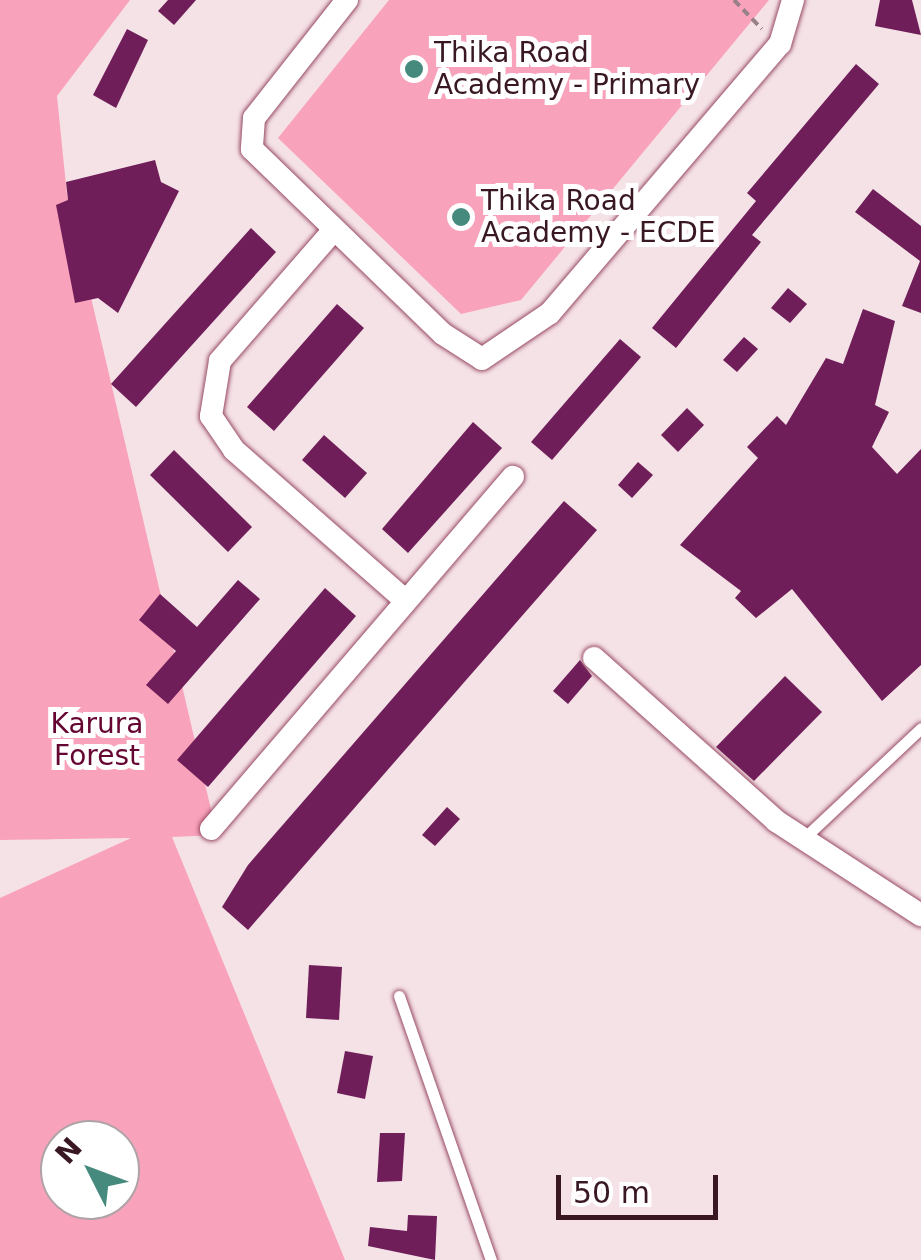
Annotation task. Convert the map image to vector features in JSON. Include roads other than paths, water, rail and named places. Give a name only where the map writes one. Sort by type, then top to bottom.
[{"type":"street","points":[[347,0],[270,94],[250,136],[260,166],[459,348],[492,358],[550,313],[780,44],[793,0]]},
{"type":"street","points":[[332,232],[220,361],[210,416],[234,450],[405,600]]},
{"type":"street","points":[[210,829],[512,477]]},
{"type":"street","points":[[594,658],[803,839],[921,915]]},
{"type":"lane","points":[[803,839],[921,728]]},
{"type":"lane","points":[[399,996],[491,1260]]},
{"type":"place","name":"Thika Road Academy - Primary","points":[[414,69]]},
{"type":"place","name":"Thika Road Academy - ECDE","points":[[461,217]]},
{"type":"park label","name":"Karura Forest","points":[[97,740]]}]
